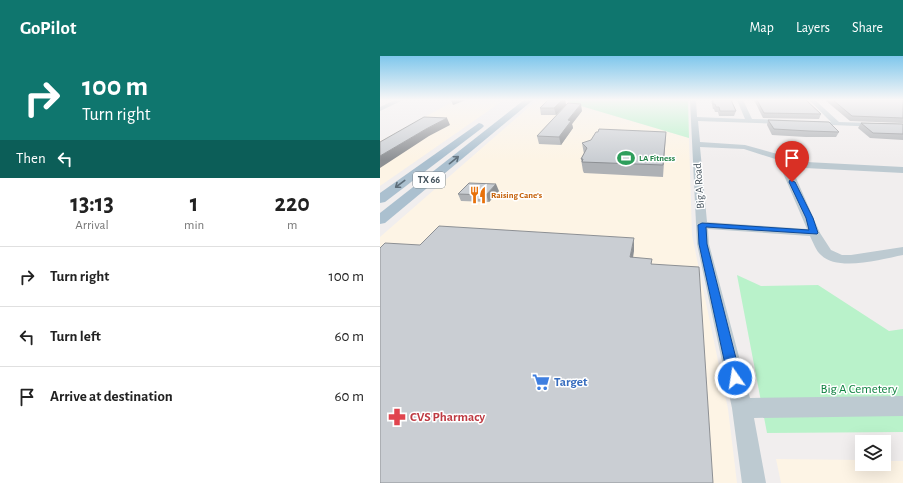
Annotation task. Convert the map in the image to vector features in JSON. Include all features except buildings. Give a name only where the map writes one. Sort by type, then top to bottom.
[{"type":"main road","name":"TX 66","points":[[380,220],[505,120]]},
{"type":"main road","name":"TX 66","points":[[380,199],[485,121],[500,124]]},
{"type":"street","name":"Big A Road","points":[[694,120],[703,244],[742,408],[754,483]]},
{"type":"street","points":[[749,120],[797,122]]},
{"type":"street","points":[[833,120],[837,124]]},
{"type":"street","points":[[805,122],[900,126]]},
{"type":"street","points":[[696,148],[766,154],[797,164],[903,170]]},
{"type":"street","points":[[797,164],[790,168],[788,173],[809,218],[812,228],[826,253],[840,259],[851,260],[903,251]]},
{"type":"street","points":[[702,221],[812,228]]},
{"type":"street","points":[[742,408],[903,406]]},
{"type":"shaded area","points":[[419,120],[475,120],[380,186],[380,141]]},
{"type":"shaded area","name":"Target","points":[[514,120],[628,120],[689,138],[692,235],[728,409],[737,483],[380,483],[380,237]]},
{"type":"shaded area","points":[[776,459],[855,460],[855,471],[891,471],[891,461],[903,461],[903,483],[781,483]]},
{"type":"green space","points":[[628,120],[689,120],[689,138]]},
{"type":"green space","name":"Big A Cemetery","points":[[737,275],[761,286],[818,285],[889,331],[903,329],[903,432],[767,433]]},
{"type":"place","name":"LA Fitness","points":[[626,158]]},
{"type":"place","name":"Raising Cane's","points":[[478,195]]},
{"type":"place","name":"Target","points":[[541,382]]},
{"type":"place","name":"CVS Pharmacy","points":[[397,417]]},
{"type":"route","points":[[735,378],[703,244],[702,225],[814,233],[809,218],[792,182]]}]
